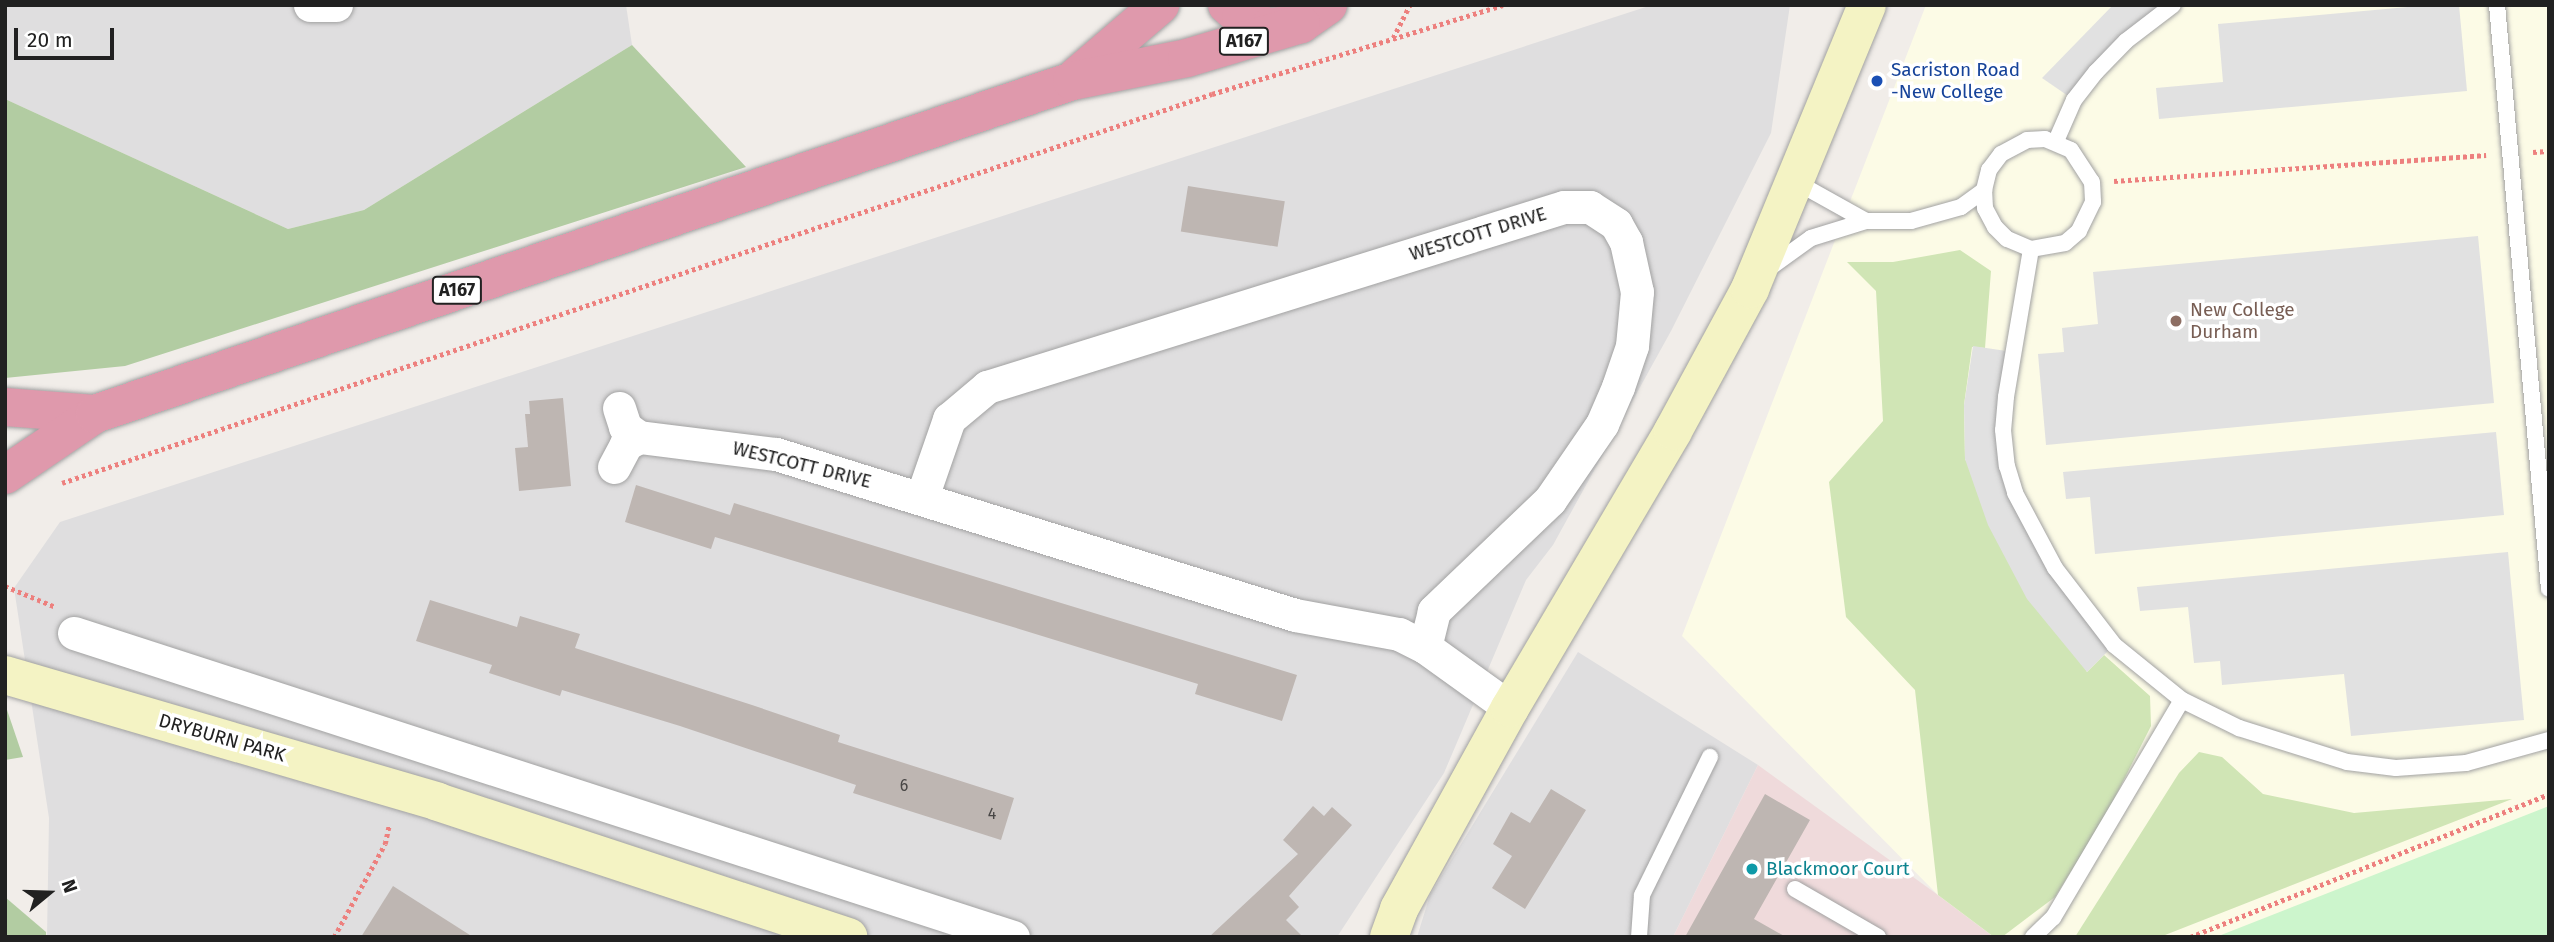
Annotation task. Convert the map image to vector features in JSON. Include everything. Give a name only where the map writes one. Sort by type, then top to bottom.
[{"type":"highway","name":"A167","points":[[1072,81],[1160,5]]},
{"type":"highway","points":[[1227,5],[1241,17],[1269,27],[1314,14]]},
{"type":"highway","name":"A167","points":[[5,475],[95,414],[1072,81],[1187,58],[1314,14]]},
{"type":"highway","name":"A167","points":[[5,407],[95,414]]},
{"type":"main road","points":[[1373,937],[1394,923],[1510,708],[1673,431],[1755,278],[1867,5]]},
{"type":"main road","name":"DRYBURN PARK","points":[[5,675],[438,802],[848,937]]},
{"type":"street","points":[[310,5],[336,5]]},
{"type":"street","name":"WESTCOTT DRIVE","points":[[922,497],[949,419],[987,387],[1564,207],[1590,207],[1616,224],[1626,242],[1637,292],[1632,346],[1619,387],[1602,424],[1550,500],[1434,611],[1425,647]]},
{"type":"street","points":[[614,467],[626,444],[639,437],[625,427],[620,408]]},
{"type":"street","name":"WESTCOTT DRIVE","points":[[639,437],[776,454],[922,497],[1294,615],[1399,634],[1425,647],[1510,708]]},
{"type":"street","points":[[74,633],[811,875],[1013,937]]},
{"type":"street","points":[[438,802],[454,757]]},
{"type":"street","points":[[797,920],[811,875]]},
{"type":"lane","points":[[2056,141],[2074,100],[2096,72],[2126,41],[2173,5]]},
{"type":"lane","points":[[2497,5],[2549,589]]},
{"type":"lane","points":[[2027,140],[2056,141],[2071,150],[2092,182],[2093,202],[2080,231],[2057,245],[2031,249],[2007,239],[1994,227],[1985,208],[1983,190],[1989,170],[2011,146],[2027,140]]},
{"type":"lane","points":[[1796,182],[1866,221]]},
{"type":"lane","points":[[1755,278],[1811,238],[1866,221],[1893,223],[1937,215],[1961,207],[1983,190]]},
{"type":"lane","points":[[2031,249],[2003,430],[2015,493],[2055,568],[2114,645],[2182,699],[2239,728],[2304,751],[2396,768],[2466,763],[2549,740]]},
{"type":"lane","points":[[2033,937],[2053,918],[2182,699]]},
{"type":"lane","points":[[1639,937],[1642,895],[1710,757]]},
{"type":"lane","points":[[1795,888],[1878,937]]},
{"type":"path","points":[[1392,39],[1410,5]]},
{"type":"path","points":[[47,488],[1199,99],[1503,5]]},
{"type":"path","points":[[2092,182],[2549,151]]},
{"type":"path","points":[[5,586],[63,610],[74,633]]},
{"type":"path","points":[[334,937],[385,844],[395,790]]},
{"type":"path","points":[[2190,937],[2549,794]]},
{"type":"shaded area","points":[[5,5],[626,5],[632,45],[364,210],[288,229],[5,99]]},
{"type":"shaded area","points":[[1652,5],[1790,5],[1771,133],[1671,331],[1553,545],[1526,580],[1444,773],[1337,937],[47,937],[49,818],[14,588],[60,522]]},
{"type":"shaded area","name":"New College Durham","points":[[1926,5],[2549,5],[2549,937],[1994,937],[1938,895],[1682,636]]},
{"type":"shaded area","points":[[2113,5],[2173,5],[2074,100],[2042,78]]},
{"type":"shaded area","points":[[2430,5],[2459,5],[2467,91],[2159,119],[2156,88],[2223,82],[2218,24]]},
{"type":"shaded area","name":"New College Durham","points":[[2478,236],[2494,403],[2046,445],[2038,354],[2064,352],[2062,328],[2098,324],[2093,272]]},
{"type":"shaded area","points":[[1973,346],[2013,352],[2006,397],[2015,493],[2114,645],[2087,672],[2027,599],[1988,525],[1965,459],[1964,405]]},
{"type":"shaded area","points":[[2496,432],[2504,515],[2095,554],[2090,497],[2066,499],[2063,472]]},
{"type":"shaded area","points":[[2508,552],[2524,720],[2351,736],[2344,674],[2222,685],[2220,661],[2194,663],[2188,607],[2140,611],[2137,587]]},
{"type":"shaded area","points":[[1578,652],[1758,765],[1673,937],[1417,937],[1430,895]]},
{"type":"shaded area","points":[[1758,765],[1938,895],[1994,937],[1673,937]]},
{"type":"green space","points":[[632,45],[746,167],[125,366],[5,378],[5,99],[288,229],[364,210]]},
{"type":"green space","points":[[1960,250],[1991,271],[1985,348],[1972,347],[1964,405],[1965,459],[2087,672],[2104,655],[2150,696],[2151,726],[2105,817],[2055,897],[2002,937],[1994,937],[1938,895],[1915,690],[1846,617],[1829,482],[1883,421],[1876,291],[1847,262],[1893,262]]},
{"type":"green space","points":[[5,704],[23,757],[5,760]]},
{"type":"green space","points":[[2199,752],[2222,757],[2263,794],[2354,813],[2512,799],[2160,937],[2075,937],[2179,773]]},
{"type":"green space","points":[[2549,806],[2549,937],[2216,937]]},
{"type":"green space","points":[[5,897],[46,932],[46,937],[5,937]]},
{"type":"building","points":[[1188,186],[1285,201],[1278,247],[1181,231]]},
{"type":"building","points":[[563,398],[571,486],[519,491],[515,448],[528,447],[525,414],[530,414],[529,401]]},
{"type":"building","points":[[636,485],[730,515],[734,503],[1297,675],[1282,721],[1195,694],[1198,684],[1003,624],[715,537],[711,549],[625,522]]},
{"type":"building","points":[[430,600],[517,627],[520,616],[580,634],[575,648],[840,735],[838,742],[1014,798],[1001,840],[853,793],[856,785],[680,726],[562,690],[560,696],[489,673],[492,665],[416,641]]},
{"type":"building","points":[[1551,789],[1586,810],[1525,909],[1492,888],[1512,856],[1493,844],[1511,812],[1530,823]]},
{"type":"building","name":"Blackmoor Court","points":[[1765,794],[1810,820],[1754,919],[1786,937],[1685,937]]},
{"type":"building","points":[[1313,806],[1324,816],[1332,807],[1352,825],[1289,896],[1299,907],[1286,920],[1303,937],[1209,937],[1298,854],[1283,840]]},
{"type":"building","points":[[393,886],[473,937],[361,937]]},
{"type":"place","name":"Sacriston Road -New College","points":[[1877,81]]},
{"type":"place","name":"New College Durham","points":[[2176,321]]},
{"type":"place","name":"Blackmoor Court","points":[[1752,869]]}]
